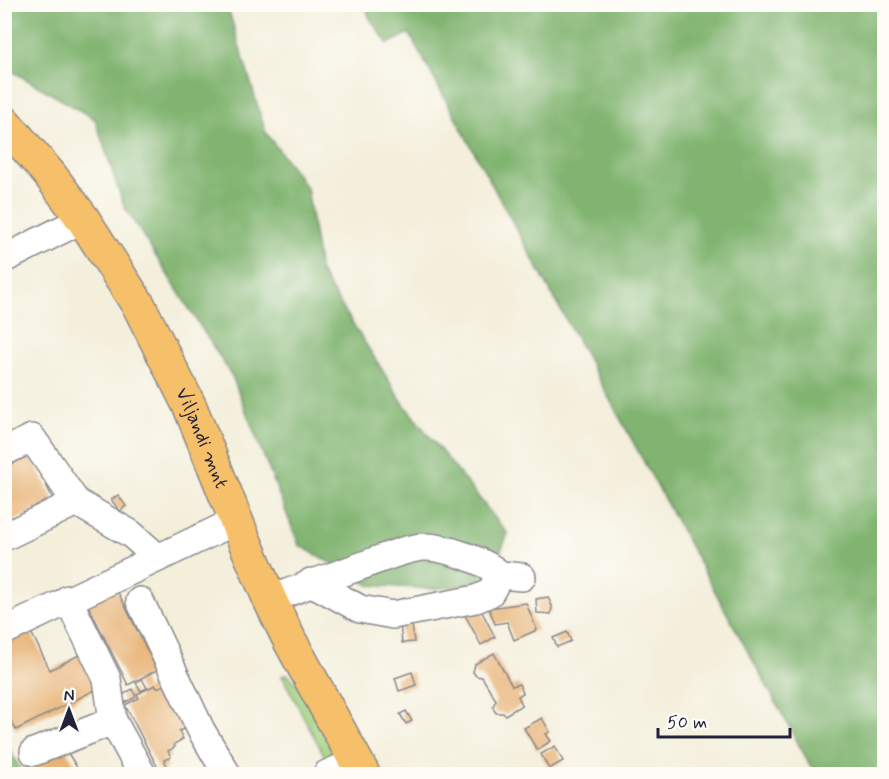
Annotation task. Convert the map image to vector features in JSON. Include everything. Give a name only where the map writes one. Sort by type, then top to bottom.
[{"type":"main road","name":"Viljandi mnt","points":[[4,122],[50,175],[83,219],[145,316],[190,407],[270,600],[348,770]]},
{"type":"lane","points":[[4,259],[83,219]]},
{"type":"lane","points":[[4,452],[32,438],[76,502],[131,534],[157,557]]},
{"type":"lane","points":[[4,537],[76,502]]},
{"type":"lane","points":[[4,631],[236,521]]},
{"type":"lane","points":[[270,600],[311,582],[406,550],[423,547],[436,547],[511,576],[490,593],[476,599],[393,615],[360,609],[311,582]]},
{"type":"lane","points":[[68,599],[106,679],[113,722],[142,774]]},
{"type":"lane","points":[[140,601],[201,730],[227,774]]},
{"type":"lane","points":[[34,752],[113,722]]},
{"type":"green space","points":[[5,5],[227,5],[266,133],[307,188],[320,272],[405,406],[508,534],[487,583],[432,589],[369,585],[299,545],[232,376],[124,206],[95,119],[5,67]]},
{"type":"green space","points":[[366,5],[884,5],[884,774],[815,774],[409,33],[388,44],[369,17]]},
{"type":"green space","points":[[287,674],[297,684],[336,754],[330,766],[282,676]]},
{"type":"green space","points":[[5,741],[23,774],[5,774]]},
{"type":"building","points":[[31,454],[54,501],[4,526],[4,468]]},
{"type":"building","points":[[118,495],[126,506],[120,511],[111,500]]},
{"type":"building","points":[[115,586],[157,670],[128,685],[86,601]]},
{"type":"building","points":[[548,597],[552,606],[551,614],[537,613],[536,599]]},
{"type":"building","points":[[526,603],[537,630],[514,640],[507,622],[495,624],[489,608]]},
{"type":"building","points":[[481,610],[495,637],[481,645],[464,613]]},
{"type":"building","points":[[412,624],[414,642],[402,643],[400,625]]},
{"type":"building","points":[[30,630],[50,670],[83,653],[101,687],[16,730],[4,708],[4,643]]},
{"type":"building","points":[[567,632],[571,641],[557,647],[553,638]]},
{"type":"building","points":[[494,653],[512,686],[519,684],[523,693],[518,696],[522,705],[505,715],[496,713],[493,706],[496,700],[482,677],[476,676],[473,672],[475,664]]},
{"type":"building","points":[[412,672],[416,685],[399,691],[395,678]]},
{"type":"building","points":[[142,679],[147,688],[141,691],[136,683]]},
{"type":"building","points":[[155,685],[157,688],[164,685],[187,728],[179,731],[183,739],[168,751],[171,757],[164,760],[168,767],[160,772],[125,705],[139,698],[137,694]]},
{"type":"building","points":[[132,689],[136,697],[124,703],[121,696]]},
{"type":"building","points":[[406,711],[412,721],[406,724],[400,714]]},
{"type":"building","points":[[542,718],[550,732],[546,734],[551,741],[537,750],[524,728]]},
{"type":"building","points":[[63,745],[81,774],[35,774],[29,766]]},
{"type":"building","points":[[555,746],[563,761],[549,769],[541,754]]}]
